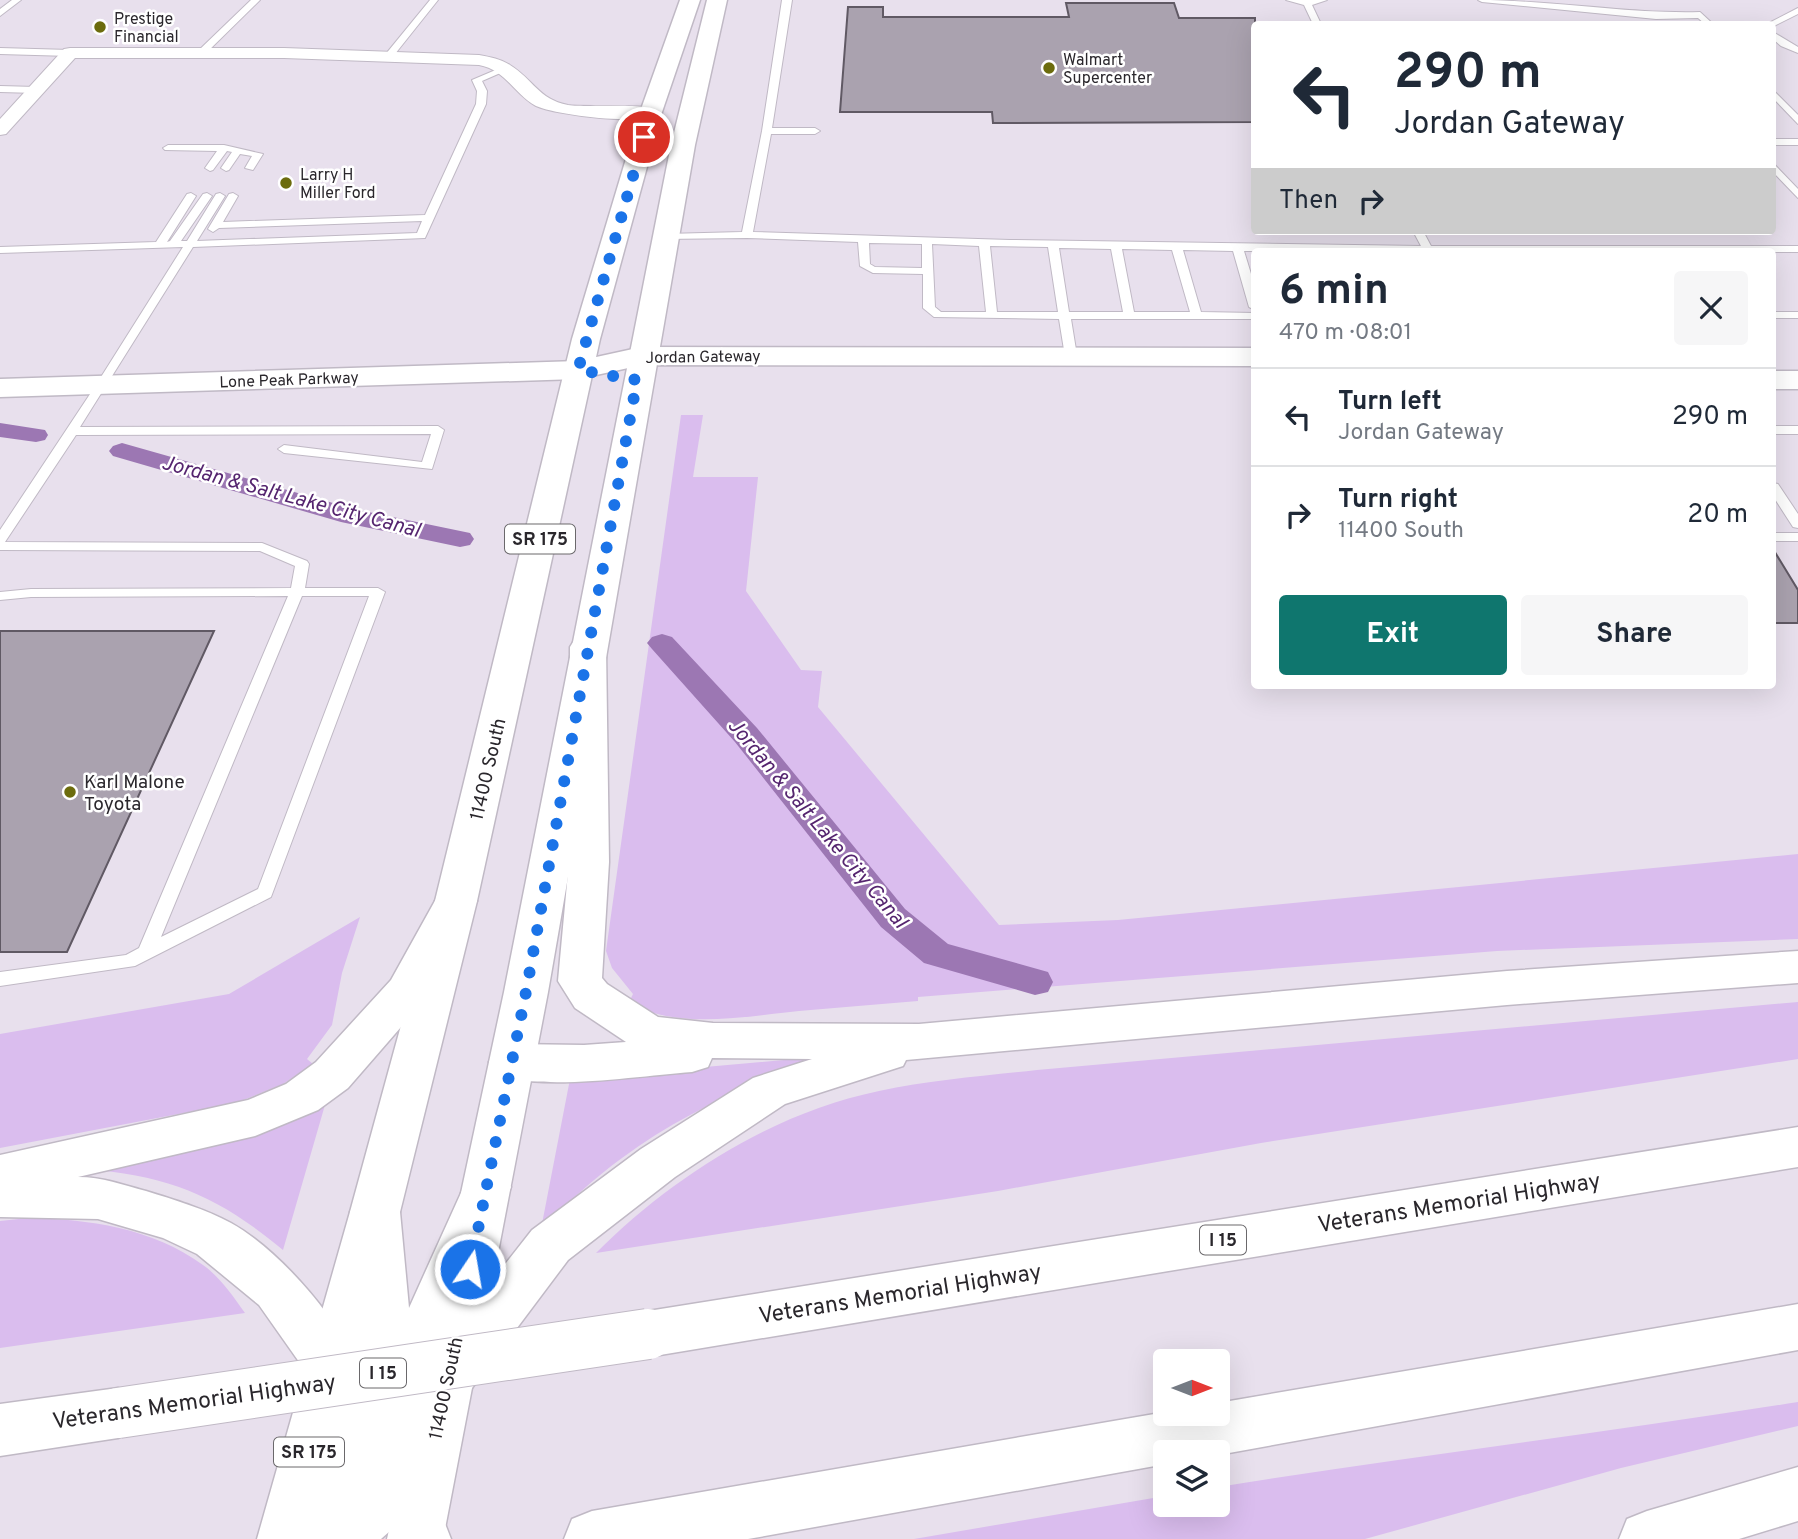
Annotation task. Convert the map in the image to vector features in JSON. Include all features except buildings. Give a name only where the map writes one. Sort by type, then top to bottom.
[{"type":"main road","name":"11400 South","points":[[285,1539],[375,1212],[456,901],[578,370],[652,112],[690,0]]},
{"type":"main road","name":"11400 South","points":[[389,1500],[447,1379],[512,1062],[639,368],[683,145],[718,0]]},
{"type":"main road","name":"Jordan Gateway","points":[[578,370],[1071,356],[1251,357]]},
{"type":"main road","points":[[1776,356],[1798,356]]},
{"type":"main road","name":"Jordan Gateway","points":[[639,368],[1251,381]]},
{"type":"main road","name":"Lone Peak Parkway","points":[[0,388],[578,370]]},
{"type":"main road","points":[[1776,380],[1798,380]]},
{"type":"main road","points":[[588,648],[589,862],[580,981],[592,996],[648,1033],[713,1041],[919,1042],[1507,988],[1798,967]]},
{"type":"main road","points":[[0,1175],[255,1117],[302,1097],[332,1076],[406,992],[456,901]]},
{"type":"main road","points":[[512,1062],[584,1063],[712,1052],[792,1041]]},
{"type":"main road","points":[[302,1539],[389,1500],[447,1379],[551,1245],[658,1163],[769,1091],[919,1042]]},
{"type":"main road","name":"Veterans Memorial Highway","points":[[0,1430],[648,1334],[1798,1147]]},
{"type":"main road","points":[[389,1500],[486,1187]]},
{"type":"main road","points":[[0,1196],[97,1198],[175,1221],[215,1239],[277,1289],[332,1365],[389,1500]]},
{"type":"main road","points":[[375,1212],[389,1500]]},
{"type":"main road","points":[[603,1537],[1798,1327]]},
{"type":"main road","points":[[1647,1539],[1798,1494]]},
{"type":"street","points":[[0,130],[7,115],[36,90],[70,53],[201,53],[479,60],[508,68],[530,94],[554,106],[589,111],[652,112]]},
{"type":"lane","points":[[0,13],[17,0]]},
{"type":"lane","points":[[201,53],[256,0]]},
{"type":"lane","points":[[388,57],[434,0]]},
{"type":"lane","points":[[747,235],[788,0]]},
{"type":"lane","points":[[1290,0],[1307,4],[1323,0]]},
{"type":"lane","points":[[1482,0],[1656,16],[1700,15],[1706,21]]},
{"type":"lane","points":[[1307,4],[1316,21]]},
{"type":"lane","points":[[1776,21],[1798,10]]},
{"type":"lane","points":[[1656,16],[1661,21]]},
{"type":"lane","points":[[1776,37],[1798,50]]},
{"type":"lane","points":[[0,51],[70,53]]},
{"type":"lane","points":[[0,250],[421,236],[481,104],[482,91],[477,80],[508,68]]},
{"type":"lane","points":[[0,89],[36,90]]},
{"type":"lane","points":[[1776,96],[1798,121]]},
{"type":"lane","points":[[767,131],[814,131]]},
{"type":"lane","points":[[1776,142],[1798,142]]},
{"type":"lane","points":[[168,148],[224,148],[258,154],[250,168]]},
{"type":"lane","points":[[210,168],[224,148]]},
{"type":"lane","points":[[226,167],[243,151]]},
{"type":"lane","points":[[239,168],[243,151]]},
{"type":"lane","points":[[1776,169],[1798,195]]},
{"type":"lane","points":[[159,245],[191,196]]},
{"type":"lane","points":[[174,244],[207,196]]},
{"type":"lane","points":[[0,540],[72,432],[220,196]]},
{"type":"lane","points":[[205,243],[233,196]]},
{"type":"lane","points":[[216,225],[429,218]]},
{"type":"lane","points":[[666,237],[747,235],[1053,246],[1251,249]]},
{"type":"lane","points":[[863,240],[865,266],[873,270],[928,271]]},
{"type":"lane","points":[[927,242],[930,312],[938,315],[1251,316]]},
{"type":"lane","points":[[984,244],[992,315]]},
{"type":"lane","points":[[1053,246],[1071,356]]},
{"type":"lane","points":[[1116,247],[1129,315]]},
{"type":"lane","points":[[1177,248],[1196,316]]},
{"type":"lane","points":[[1238,249],[1251,293]]},
{"type":"lane","points":[[1776,250],[1798,249]]},
{"type":"lane","points":[[1776,315],[1798,314]]},
{"type":"lane","points":[[72,432],[438,430],[427,466],[284,449]]},
{"type":"lane","points":[[1776,430],[1798,430]]},
{"type":"lane","points":[[1776,491],[1798,524]]},
{"type":"lane","points":[[1776,537],[1798,537]]},
{"type":"lane","points":[[0,546],[262,547],[302,564],[297,592],[148,951]]},
{"type":"lane","points":[[0,596],[31,593],[377,592],[265,893],[129,961],[0,979]]},
{"type":"shaded area","points":[[681,415],[703,415],[693,477],[758,477],[746,591],[801,670],[822,671],[818,707],[999,925],[1118,920],[1798,854],[1798,939],[1497,951],[918,997],[918,1001],[735,1018],[690,1019],[648,1011],[629,1002],[633,994],[612,968],[606,951]]},
{"type":"shaded area","points":[[360,917],[342,973],[332,1025],[307,1059],[313,1064],[283,1084],[236,1103],[0,1148],[0,1034],[229,994]]},
{"type":"shaded area","points":[[1798,1002],[1798,1059],[1261,1143],[998,1191],[596,1253],[657,1199],[726,1152],[800,1115],[879,1091],[938,1081],[1037,1070]]},
{"type":"shaded area","points":[[817,1057],[692,1114],[645,1142],[601,1174],[541,1229],[570,1079]]},
{"type":"shaded area","points":[[327,1098],[283,1250],[237,1216],[192,1192],[143,1177],[86,1169]]},
{"type":"shaded area","points":[[28,1218],[97,1224],[163,1242],[184,1252],[209,1270],[226,1287],[245,1313],[0,1348],[0,1221]]},
{"type":"shaded area","points":[[1798,1402],[1798,1426],[1621,1468],[1365,1539],[914,1539],[1153,1498],[1153,1517],[1230,1517],[1230,1485]]},
{"type":"waterway","name":"Jordan & Salt Lake City Canal","points":[[0,430],[36,435]]},
{"type":"waterway","name":"Jordan & Salt Lake City Canal","points":[[122,451],[350,516],[460,539]]},
{"type":"waterway","name":"Jordan & Salt Lake City Canal","points":[[662,643],[746,735],[893,918],[936,954],[1035,982]]},
{"type":"place","name":"Prestige Financial","points":[[100,27]]},
{"type":"place","name":"Walmart Supercenter","points":[[1049,68]]},
{"type":"place","name":"Larry H Miller Ford","points":[[286,183]]},
{"type":"place","name":"Karl Malone Toyota","points":[[70,792]]},
{"type":"route","points":[[470,1269],[526,992],[637,380],[578,370],[644,137]]}]
